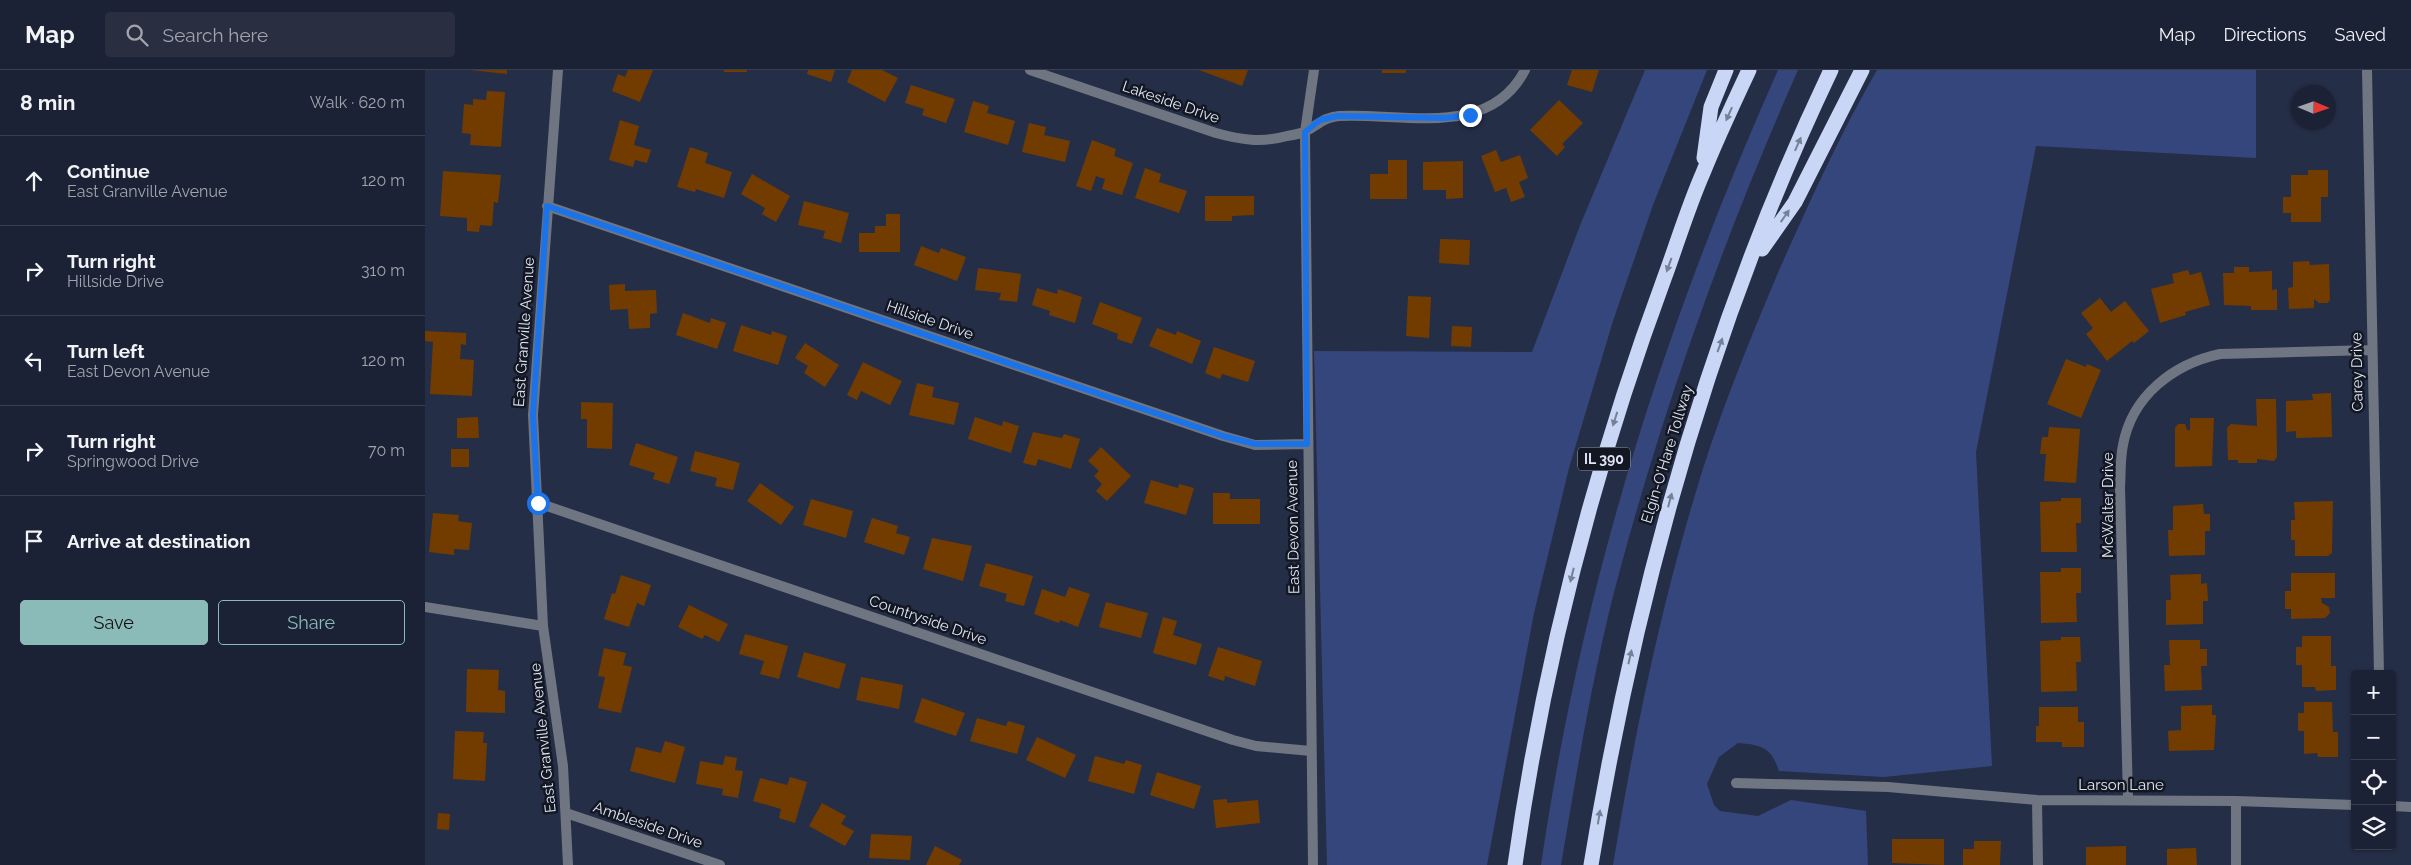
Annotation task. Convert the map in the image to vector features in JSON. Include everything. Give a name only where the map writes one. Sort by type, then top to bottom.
[{"type":"highway","points":[[1702,174],[1711,106],[1726,70]]},
{"type":"highway","name":"IL 390","points":[[1515,865],[1539,723],[1560,626],[1612,429],[1641,342],[1702,174],[1749,70]]},
{"type":"highway","name":"Elgin-O'Hare Tollway","points":[[1591,865],[1623,685],[1649,577],[1675,484],[1707,379],[1747,270],[1831,70]]},
{"type":"highway","points":[[1747,270],[1795,202],[1863,70]]},
{"type":"street","name":"East Granville Avenue","points":[[558,70],[533,415],[543,626],[563,766],[568,865]]},
{"type":"street","name":"Lakeside Drive","points":[[1030,70],[1244,141],[1271,140],[1305,132],[1320,120],[1338,116],[1446,118],[1470,115],[1492,104],[1510,89],[1525,70]]},
{"type":"street","name":"East Devon Avenue","points":[[1313,865],[1305,132],[1314,70]]},
{"type":"street","name":"Carey Drive","points":[[2367,70],[2371,350],[2379,670]]},
{"type":"street","name":"Hillside Drive","points":[[547,206],[1223,436],[1255,444],[1307,444]]},
{"type":"street","name":"McWalter Drive","points":[[2128,799],[2120,487],[2123,446],[2135,411],[2161,380],[2191,362],[2207,356],[2220,354],[2371,350]]},
{"type":"street","name":"Countryside Drive","points":[[538,503],[1233,740],[1255,746],[1311,751]]},
{"type":"street","points":[[425,607],[543,626]]},
{"type":"street","name":"Larson Lane","points":[[1736,783],[1888,787],[2037,800],[2128,799],[2351,805]]},
{"type":"street","points":[[2037,800],[2038,865]]},
{"type":"street","points":[[2236,801],[2237,865]]},
{"type":"street","points":[[2396,806],[2411,807]]},
{"type":"street","name":"Ambleside Drive","points":[[566,813],[720,865]]},
{"type":"shaded area","points":[[1645,70],[1707,70],[1653,205],[1613,321],[1569,468],[1534,613],[1487,865],[1327,865],[1314,351],[1532,352],[1581,223]]},
{"type":"shaded area","points":[[1778,70],[1798,70],[1747,191],[1678,377],[1639,503],[1611,603],[1587,715],[1561,865],[1541,865],[1558,761],[1579,659],[1604,558],[1632,459],[1663,361],[1698,264],[1736,167]]},
{"type":"shaded area","points":[[1877,70],[2256,70],[2256,158],[2036,146],[1976,452],[1992,766],[1884,777],[1779,771],[1773,757],[1765,749],[1759,746],[1738,743],[1719,757],[1707,784],[1714,805],[1720,811],[1758,816],[1791,800],[1866,811],[1868,865],[1613,865],[1629,774],[1657,639],[1679,549],[1701,475],[1721,415],[1780,268],[1838,143]]},
{"type":"building","points":[[471,70],[507,70],[507,74]]},
{"type":"building","points":[[628,70],[653,70],[640,102],[612,91],[618,74],[625,77]]},
{"type":"building","points":[[724,70],[747,70],[747,72],[724,72]]},
{"type":"building","points":[[808,70],[835,70],[831,82],[807,74]]},
{"type":"building","points":[[852,70],[882,70],[898,78],[885,102],[847,82]]},
{"type":"building","points":[[1199,70],[1248,70],[1242,86]]},
{"type":"building","points":[[1382,70],[1406,70],[1406,73],[1382,73]]},
{"type":"building","points":[[1572,70],[1599,70],[1592,92],[1567,85]]},
{"type":"building","points":[[911,85],[955,99],[946,123],[922,115],[924,109],[905,103]]},
{"type":"building","points":[[487,91],[505,92],[501,147],[470,145],[471,134],[462,133],[464,104],[473,105],[473,99],[486,100]]},
{"type":"building","points":[[1559,100],[1583,123],[1562,144],[1565,147],[1557,156],[1530,130]]},
{"type":"building","points":[[973,101],[989,106],[987,113],[1015,121],[1008,145],[964,132]]},
{"type":"building","points":[[620,120],[639,126],[634,145],[651,150],[647,163],[635,160],[633,167],[609,160]]},
{"type":"building","points":[[1029,123],[1046,127],[1044,135],[1070,141],[1065,162],[1022,152]]},
{"type":"building","points":[[1092,140],[1116,149],[1114,156],[1133,163],[1122,195],[1102,189],[1105,179],[1096,176],[1091,191],[1076,186]]},
{"type":"building","points":[[690,147],[708,153],[705,163],[732,172],[724,198],[696,189],[695,192],[677,187]]},
{"type":"building","points":[[1496,150],[1501,162],[1520,155],[1528,178],[1519,182],[1525,197],[1511,202],[1506,188],[1495,192],[1481,156]]},
{"type":"building","points":[[1388,160],[1407,160],[1407,199],[1370,199],[1370,174],[1388,174]]},
{"type":"building","points":[[1463,161],[1463,198],[1446,199],[1446,190],[1423,190],[1423,162]]},
{"type":"building","points":[[1145,168],[1161,174],[1159,182],[1187,191],[1179,213],[1135,198]]},
{"type":"building","points":[[2308,170],[2328,170],[2328,197],[2321,197],[2321,222],[2291,222],[2291,213],[2283,213],[2283,197],[2291,197],[2291,175],[2308,175]]},
{"type":"building","points":[[443,171],[501,175],[498,203],[494,202],[492,226],[480,225],[479,232],[467,231],[467,218],[440,216]]},
{"type":"building","points":[[752,174],[790,196],[776,222],[762,214],[765,208],[741,194]]},
{"type":"building","points":[[1205,196],[1254,196],[1254,215],[1232,216],[1232,221],[1205,221]]},
{"type":"building","points":[[804,201],[849,213],[841,243],[823,238],[825,231],[798,225]]},
{"type":"building","points":[[886,214],[900,214],[900,252],[859,252],[859,233],[875,233],[875,226],[886,226]]},
{"type":"building","points":[[1440,239],[1470,240],[1469,265],[1439,263]]},
{"type":"building","points":[[921,246],[939,253],[941,248],[966,257],[957,281],[914,265]]},
{"type":"building","points":[[2309,261],[2310,265],[2329,264],[2330,300],[2327,303],[2319,303],[2314,299],[2314,308],[2289,309],[2288,288],[2293,287],[2293,262]]},
{"type":"building","points":[[2234,267],[2249,267],[2249,272],[2272,271],[2272,290],[2277,289],[2277,310],[2251,310],[2251,306],[2224,305],[2223,273],[2234,273]]},
{"type":"building","points":[[978,268],[1021,274],[1017,302],[999,300],[1001,293],[975,290]]},
{"type":"building","points":[[2188,270],[2190,275],[2201,272],[2210,305],[2185,312],[2186,315],[2160,323],[2151,289],[2174,283],[2172,274]]},
{"type":"building","points":[[625,284],[625,291],[656,290],[657,313],[650,314],[650,328],[629,329],[628,309],[610,310],[609,285]]},
{"type":"building","points":[[1037,288],[1057,294],[1058,289],[1082,297],[1075,323],[1049,315],[1050,311],[1032,305]]},
{"type":"building","points":[[1408,296],[1431,297],[1429,338],[1406,336]]},
{"type":"building","points":[[2100,298],[2111,312],[2125,301],[2149,331],[2134,343],[2132,341],[2107,361],[2086,334],[2093,328],[2081,313]]},
{"type":"building","points":[[1100,302],[1142,318],[1132,344],[1117,339],[1118,334],[1092,324]]},
{"type":"building","points":[[683,313],[710,323],[711,318],[726,323],[717,349],[676,335]]},
{"type":"building","points":[[741,325],[771,335],[772,331],[787,336],[778,365],[733,351]]},
{"type":"building","points":[[1452,326],[1472,327],[1471,347],[1451,346]]},
{"type":"building","points":[[1157,328],[1176,335],[1177,331],[1201,341],[1192,364],[1149,346]]},
{"type":"building","points":[[425,331],[466,333],[466,345],[461,344],[460,359],[474,360],[472,396],[430,394],[433,342],[425,341]]},
{"type":"building","points":[[805,343],[839,365],[825,387],[804,373],[808,366],[795,358]]},
{"type":"building","points":[[1214,347],[1255,361],[1248,382],[1222,374],[1220,379],[1205,373]]},
{"type":"building","points":[[2066,359],[2086,367],[2087,364],[2101,370],[2081,418],[2047,404]]},
{"type":"building","points":[[863,362],[902,381],[890,405],[861,391],[857,400],[847,395]]},
{"type":"building","points":[[917,383],[934,387],[932,397],[959,403],[954,425],[909,415]]},
{"type":"building","points":[[2331,393],[2332,437],[2296,438],[2296,431],[2286,432],[2286,401],[2313,400],[2312,394]]},
{"type":"building","points":[[2256,399],[2276,399],[2277,457],[2274,461],[2257,459],[2257,463],[2238,463],[2238,460],[2228,460],[2227,428],[2231,424],[2257,426]]},
{"type":"building","points":[[581,402],[613,403],[612,449],[587,448],[587,419],[581,419]]},
{"type":"building","points":[[478,417],[479,438],[457,438],[457,418]]},
{"type":"building","points":[[975,417],[1002,426],[1003,421],[1019,426],[1011,453],[968,439]]},
{"type":"building","points":[[2190,418],[2214,418],[2212,466],[2175,467],[2175,428],[2178,424],[2185,424],[2187,430],[2190,430]]},
{"type":"building","points":[[2049,427],[2080,429],[2076,483],[2044,481],[2046,454],[2040,454],[2042,437],[2048,437]]},
{"type":"building","points":[[1033,432],[1062,438],[1064,434],[1080,439],[1071,469],[1038,459],[1036,466],[1023,463]]},
{"type":"building","points":[[636,443],[678,457],[669,484],[653,479],[655,473],[629,465]]},
{"type":"building","points":[[1101,447],[1131,476],[1107,501],[1096,491],[1102,484],[1094,476],[1099,471],[1088,461]]},
{"type":"building","points":[[451,449],[469,449],[469,467],[451,467]]},
{"type":"building","points":[[695,451],[740,463],[733,490],[715,486],[717,478],[690,471]]},
{"type":"building","points":[[1151,480],[1178,488],[1179,484],[1194,488],[1186,515],[1144,503]]},
{"type":"building","points":[[760,483],[794,507],[781,525],[747,501]]},
{"type":"building","points":[[1213,493],[1230,493],[1230,499],[1260,499],[1260,524],[1213,524]]},
{"type":"building","points":[[2061,498],[2081,498],[2081,523],[2076,523],[2077,552],[2041,552],[2040,502],[2061,501]]},
{"type":"building","points":[[811,499],[853,511],[846,538],[803,525]]},
{"type":"building","points":[[2333,501],[2332,553],[2328,556],[2295,556],[2295,540],[2291,540],[2291,520],[2295,520],[2294,502]]},
{"type":"building","points":[[2203,504],[2204,514],[2210,514],[2210,531],[2205,531],[2205,555],[2169,556],[2168,530],[2173,530],[2173,506]]},
{"type":"building","points":[[433,513],[459,515],[458,521],[472,523],[469,550],[454,549],[454,555],[429,552]]},
{"type":"building","points":[[872,518],[898,526],[896,533],[910,537],[904,555],[864,542]]},
{"type":"building","points":[[932,538],[972,546],[963,581],[923,569]]},
{"type":"building","points":[[986,563],[1033,576],[1024,606],[1005,601],[1007,594],[979,586]]},
{"type":"building","points":[[2061,568],[2081,568],[2081,593],[2076,593],[2077,622],[2041,623],[2040,572],[2061,572]]},
{"type":"building","points":[[2291,573],[2335,573],[2335,598],[2321,598],[2322,603],[2329,607],[2330,613],[2325,618],[2291,619],[2291,609],[2285,609],[2285,591],[2291,591]]},
{"type":"building","points":[[2201,574],[2201,584],[2207,583],[2208,601],[2203,601],[2203,624],[2166,625],[2166,600],[2171,600],[2170,575]]},
{"type":"building","points":[[621,575],[651,585],[644,606],[637,603],[629,627],[604,619],[612,593],[615,594]]},
{"type":"building","points":[[1069,587],[1090,594],[1078,627],[1060,620],[1059,623],[1034,614],[1042,589],[1065,597]]},
{"type":"building","points":[[1106,602],[1148,613],[1141,638],[1099,627]]},
{"type":"building","points":[[689,605],[728,624],[719,642],[705,635],[702,639],[678,627]]},
{"type":"building","points":[[1163,617],[1177,621],[1173,635],[1202,644],[1196,665],[1153,653]]},
{"type":"building","points":[[745,634],[788,646],[779,679],[760,674],[764,661],[739,654]]},
{"type":"building","points":[[2302,636],[2331,636],[2331,666],[2336,666],[2336,690],[2316,691],[2315,687],[2302,687],[2302,665],[2296,665],[2296,647],[2302,647]]},
{"type":"building","points":[[2061,637],[2080,637],[2081,662],[2076,662],[2077,691],[2041,692],[2040,641],[2061,640]]},
{"type":"building","points":[[2169,640],[2200,640],[2200,649],[2207,649],[2207,666],[2201,666],[2202,690],[2165,691],[2164,665],[2170,665]]},
{"type":"building","points":[[1218,647],[1262,661],[1255,686],[1225,676],[1224,681],[1208,676]]},
{"type":"building","points":[[604,648],[626,653],[623,665],[632,667],[621,713],[598,708],[605,677],[598,676]]},
{"type":"building","points":[[804,652],[846,664],[839,689],[797,677]]},
{"type":"building","points":[[467,669],[499,670],[498,690],[505,691],[505,713],[466,712]]},
{"type":"building","points":[[861,677],[903,685],[899,709],[856,700]]},
{"type":"building","points":[[922,698],[965,713],[956,736],[914,722]]},
{"type":"building","points":[[2304,702],[2332,702],[2333,732],[2338,732],[2338,757],[2318,757],[2317,753],[2304,754],[2304,731],[2298,731],[2298,713],[2304,713]]},
{"type":"building","points":[[2212,705],[2212,715],[2216,715],[2214,750],[2169,751],[2168,731],[2181,730],[2181,706]]},
{"type":"building","points":[[2039,707],[2078,707],[2078,722],[2084,722],[2084,747],[2062,747],[2062,742],[2036,742],[2036,726],[2039,726]]},
{"type":"building","points":[[977,718],[1006,726],[1008,721],[1025,726],[1017,754],[970,741]]},
{"type":"building","points":[[455,731],[484,732],[483,743],[487,743],[485,781],[453,779]]},
{"type":"building","points":[[1037,737],[1076,755],[1065,778],[1026,760]]},
{"type":"building","points":[[665,741],[685,747],[675,783],[630,771],[636,747],[661,753]]},
{"type":"building","points":[[725,756],[737,758],[735,770],[743,771],[738,798],[722,795],[723,789],[696,784],[700,761],[723,765]]},
{"type":"building","points":[[1095,756],[1124,764],[1126,760],[1142,765],[1134,794],[1088,781]]},
{"type":"building","points":[[1157,772],[1201,786],[1194,809],[1150,795]]},
{"type":"building","points":[[790,777],[807,782],[795,823],[779,818],[781,809],[753,801],[760,778],[787,785]]},
{"type":"building","points":[[1227,799],[1227,803],[1258,800],[1260,823],[1216,828],[1213,800]]},
{"type":"building","points":[[822,803],[846,816],[841,824],[854,831],[845,846],[809,826]]},
{"type":"building","points":[[438,813],[450,814],[449,830],[437,829]]},
{"type":"building","points":[[871,834],[912,836],[910,860],[869,858]]},
{"type":"building","points":[[1892,839],[1944,839],[1944,865],[1892,863]]},
{"type":"building","points":[[1974,841],[2001,841],[2000,865],[1963,865],[1963,849],[1974,849]]},
{"type":"building","points":[[935,846],[962,860],[959,865],[926,865]]},
{"type":"building","points":[[2126,846],[2126,865],[2086,865],[2086,847]]},
{"type":"building","points":[[2196,848],[2197,865],[2167,865],[2167,849]]},
{"type":"route","points":[[538,503],[533,415],[547,206],[1223,436],[1255,444],[1307,444],[1305,132],[1320,120],[1338,116],[1446,118],[1470,115]]}]
